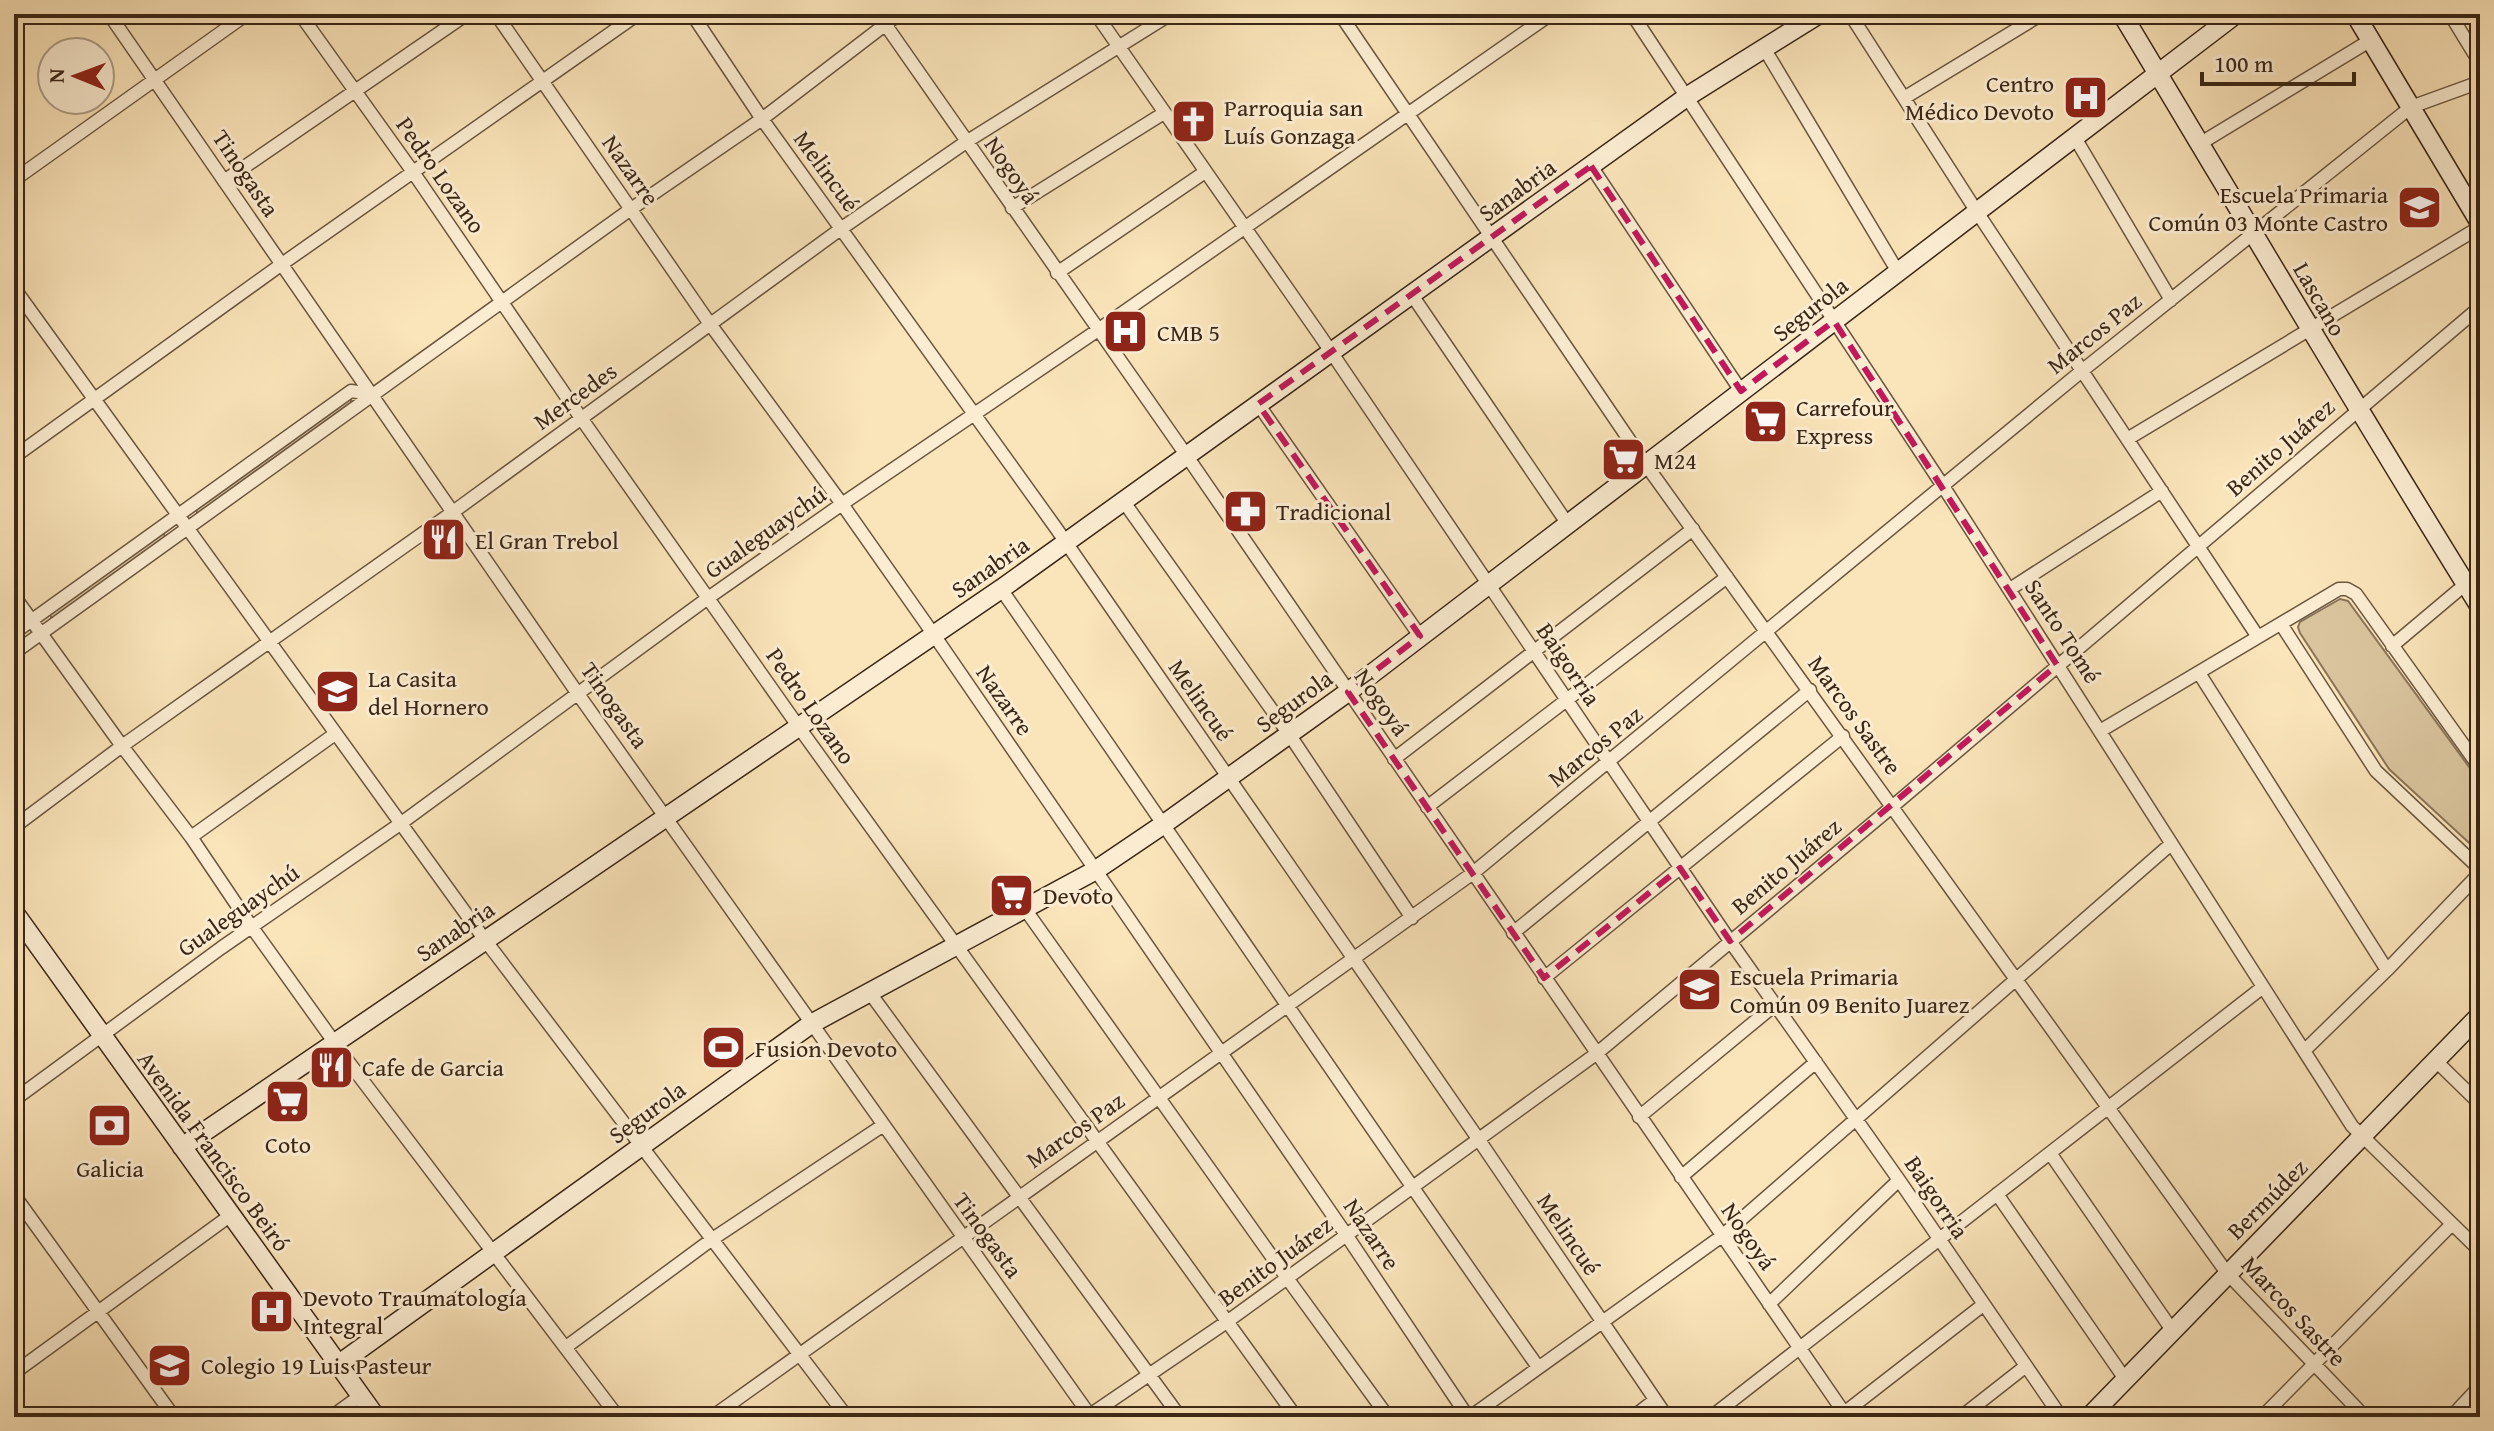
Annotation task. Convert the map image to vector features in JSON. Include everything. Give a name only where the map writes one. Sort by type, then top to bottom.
[{"type":"street","name":"Tinogasta","points":[[109,14],[578,694],[1089,1417]]},
{"type":"street","points":[[14,180],[247,14]]},
{"type":"street","name":"Pedro Lozano","points":[[300,14],[798,726],[1296,1417]]},
{"type":"street","points":[[224,181],[467,14]]},
{"type":"street","name":"Nazarre","points":[[496,14],[710,324],[934,635],[1469,1417]]},
{"type":"street","points":[[14,457],[638,14]]},
{"type":"street","name":"Melincué","points":[[692,14],[762,119],[1066,543],[1667,1417]]},
{"type":"street","points":[[14,653],[371,394],[762,119],[881,19],[899,14]]},
{"type":"street","name":"Baigorria","points":[[1096,14],[1489,583],[1730,941],[2061,1417]]},
{"type":"street","name":"Mercedes","points":[[14,827],[842,228],[966,142],[1171,14]]},
{"type":"street","name":"Marcos Sastre","points":[[1340,14],[1646,463],[2227,1273],[2365,1417]]},
{"type":"street","name":"Gualeguaychú","points":[[14,1100],[251,926],[400,824],[708,598],[1551,14]]},
{"type":"street","name":"Santo Tomé","points":[[1632,14],[2010,589],[2361,1137],[2480,1251]]},
{"type":"street","name":"Sanabria","points":[[182,1147],[1001,589],[1688,96],[1819,14]]},
{"type":"street","points":[[1850,14],[2258,637]]},
{"type":"street","points":[[1904,98],[2042,14]]},
{"type":"street","name":"Lascano","points":[[2122,14],[2358,409],[2473,578],[2480,607]]},
{"type":"street","name":"Segurola","points":[[339,1364],[811,1024],[1096,870],[1164,824],[1348,692],[2236,14]]},
{"type":"street","points":[[2129,438],[2480,225],[2355,14]]},
{"type":"street","points":[[2450,14],[2480,63]]},
{"type":"street","name":"Nogoyá","points":[[881,19],[1186,455],[1845,1415]]},
{"type":"street","points":[[2201,143],[2371,40]]},
{"type":"street","points":[[1764,48],[1898,272]]},
{"type":"street","name":"Marcos Paz","points":[[712,1417],[1473,873],[2083,370],[2411,107],[2480,82]]},
{"type":"street","points":[[1012,208],[1164,113]]},
{"type":"street","points":[[2074,136],[2171,300]]},
{"type":"street","points":[[1591,166],[1741,391]]},
{"type":"street","points":[[1057,273],[1205,172]]},
{"type":"street","points":[[14,288],[485,940],[847,1417]]},
{"type":"street","points":[[1412,295],[1567,523]]},
{"type":"street","name":"Benito Juárez","points":[[1089,1417],[1413,1189],[1596,1054],[2480,307]]},
{"type":"street","points":[[14,633],[351,391],[371,394]]},
{"type":"street","points":[[1258,404],[1420,636]]},
{"type":"street","points":[[2010,589],[2162,491]]},
{"type":"street","points":[[1124,502],[1289,734],[1412,918]]},
{"type":"street","points":[[1394,759],[1693,529]]},
{"type":"street","points":[[1427,807],[1727,577]]},
{"type":"street","points":[[2392,646],[2473,578]]},
{"type":"street","points":[[1001,589],[1538,1367]]},
{"type":"street","points":[[2100,731],[2339,589],[2347,589],[2356,594],[2480,768]]},
{"type":"street","points":[[14,596],[191,837],[334,1043],[618,1417]]},
{"type":"street","points":[[2281,624],[2376,771],[2480,871],[2387,970],[2305,1050]]},
{"type":"street","points":[[2199,673],[2387,970]]},
{"type":"street","points":[[1513,933],[1810,690]]},
{"type":"street","points":[[191,837],[335,734]]},
{"type":"street","points":[[1544,978],[1843,736]]},
{"type":"street","points":[[1469,1417],[1722,1236],[2171,844]]},
{"type":"street","points":[[1025,909],[1388,1417]]},
{"type":"street","name":"Avenida Francisco Beiró","points":[[14,912],[376,1417]]},
{"type":"street","points":[[1711,1417],[2263,987]]},
{"type":"street","points":[[870,993],[1180,1417]]},
{"type":"street","points":[[1639,1117],[1776,1004]]},
{"type":"street","name":"Bermúdez","points":[[2089,1417],[2480,1015]]},
{"type":"street","points":[[2436,1061],[2480,1104]]},
{"type":"street","points":[[1681,1177],[1816,1062]]},
{"type":"street","points":[[566,1347],[711,1240],[882,1126]]},
{"type":"street","points":[[2050,1153],[2172,1330]]},
{"type":"street","points":[[1769,1304],[1899,1180]]},
{"type":"street","points":[[1997,1194],[2125,1379]]},
{"type":"street","points":[[14,1195],[174,1417]]},
{"type":"street","points":[[14,1373],[231,1215]]},
{"type":"street","points":[[2262,1417],[2452,1224]]},
{"type":"street","points":[[1845,1415],[1983,1305]]},
{"type":"street","points":[[1961,1417],[2026,1366]]},
{"type":"street","points":[[2451,1417],[2480,1386]]},
{"type":"street","points":[[331,1417],[360,1396]]},
{"type":"street","points":[[1633,1417],[1655,1400]]},
{"type":"street","points":[[14,1413],[41,1417]]},
{"type":"highlighted area","points":[[1591,166],[1741,391],[1834,321],[2057,665],[1730,941],[1680,868],[1544,978],[1348,692],[1420,636],[1258,404]]},
{"type":"shaded area","points":[[351,400],[351,404],[197,513],[196,509]]},
{"type":"shaded area","points":[[161,534],[165,537],[51,617],[50,614]]},
{"type":"shaded area","points":[[2340,599],[2348,601],[2480,782],[2480,853],[2389,769],[2300,633],[2300,622]]},
{"type":"place","name":"Centro Médico Devoto","points":[[2085,97]]},
{"type":"place","name":"Parroquia san Luís Gonzaga","points":[[1193,121]]},
{"type":"place","name":"Escuela Primaria Común 03 Monte Castro","points":[[2419,208]]},
{"type":"place","name":"CMB 5","points":[[1126,332]]},
{"type":"place","name":"Carrefour Express","points":[[1765,421]]},
{"type":"place","name":"M24","points":[[1623,460]]},
{"type":"place","name":"Tradicional","points":[[1245,511]]},
{"type":"place","name":"El Gran Trebol","points":[[444,540]]},
{"type":"place","name":"La Casita del Hornero","points":[[337,692]]},
{"type":"place","name":"Devoto","points":[[1012,895]]},
{"type":"place","name":"Escuela Primaria Común 09 Benito Juarez","points":[[1699,990]]},
{"type":"place","name":"Fusion Devoto","points":[[724,1048]]},
{"type":"place","name":"Cafe de Garcia","points":[[331,1067]]},
{"type":"place","name":"Coto","points":[[288,1102]]},
{"type":"place","name":"Galicia","points":[[110,1126]]},
{"type":"place","name":"Devoto Traumatología Integral","points":[[272,1311]]},
{"type":"place","name":"Colegio 19 Luis Pasteur","points":[[170,1365]]}]
